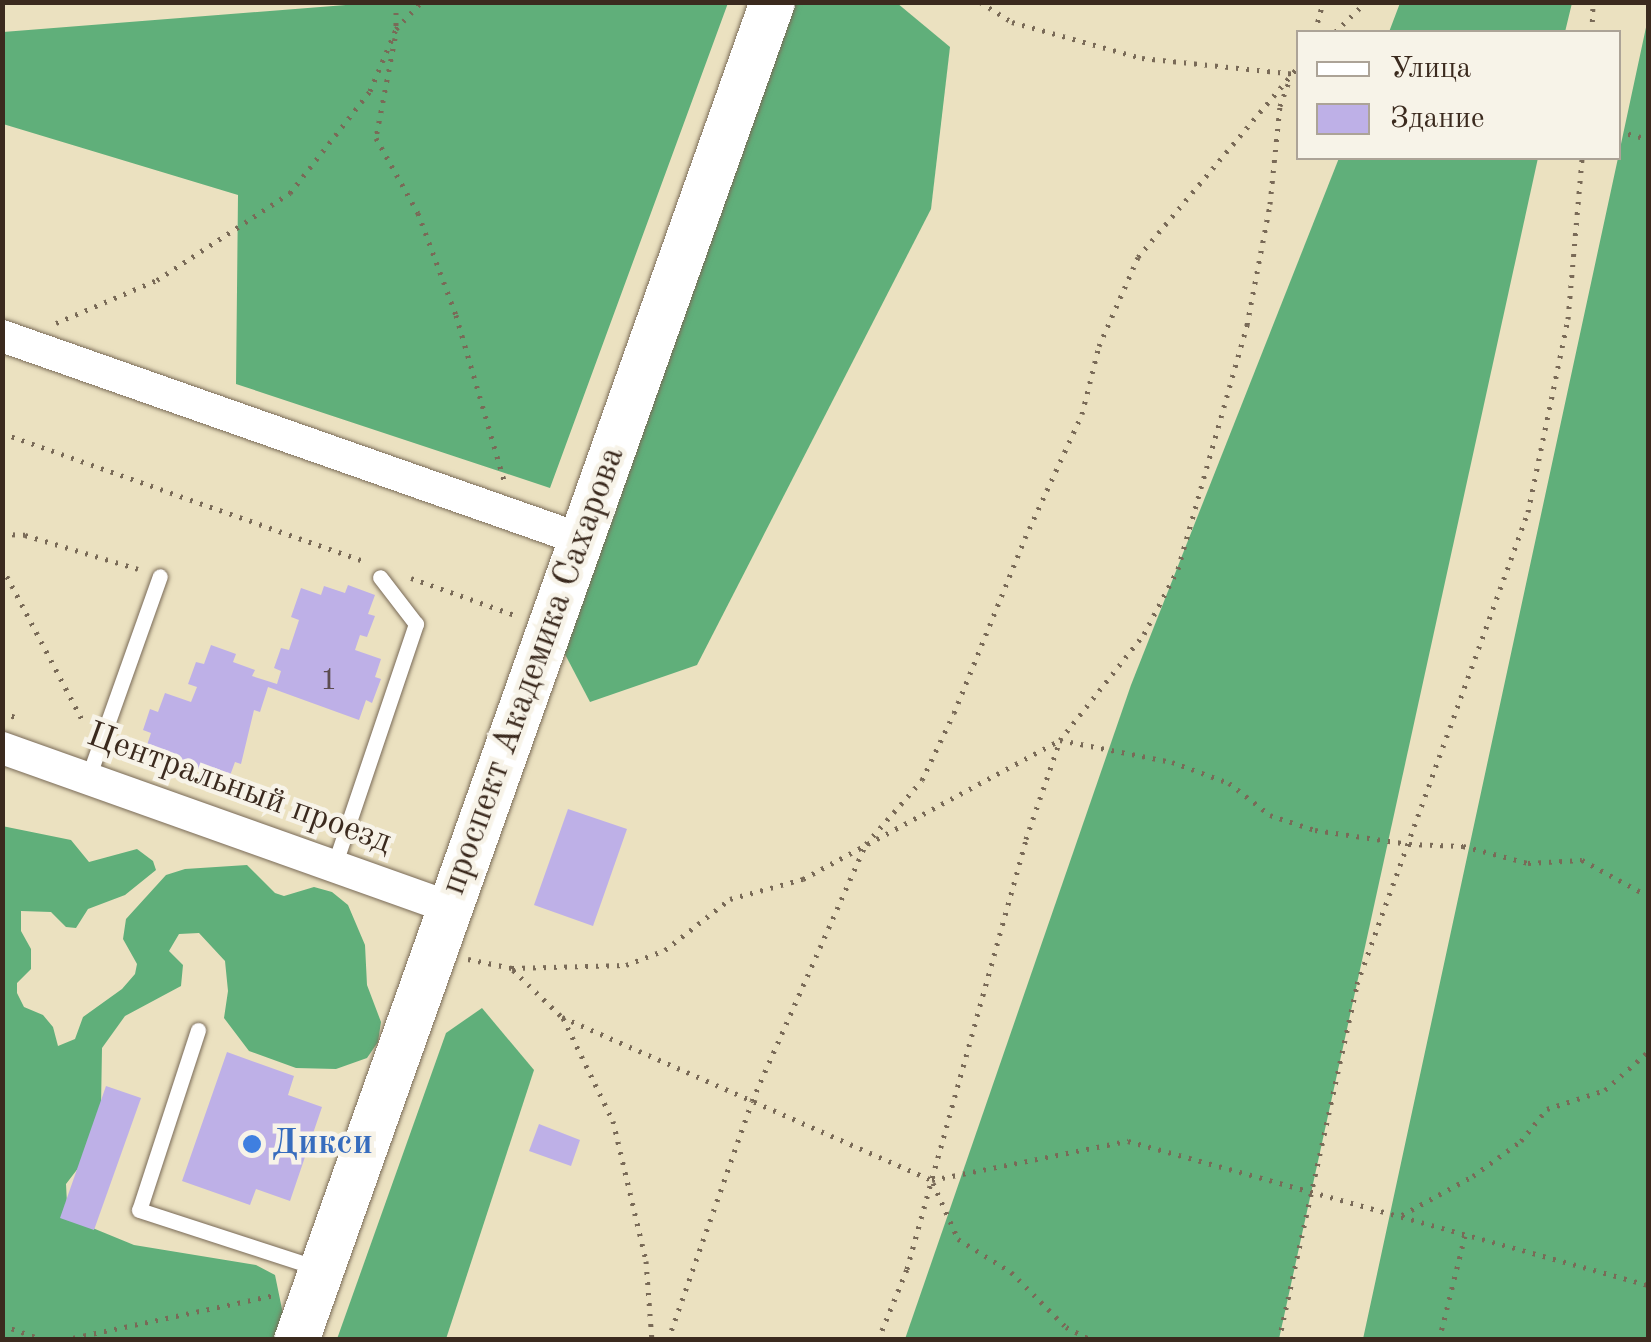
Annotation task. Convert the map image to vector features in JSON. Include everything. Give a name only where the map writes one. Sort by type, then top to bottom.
[{"type":"street","name":"проспект Академика Сахарова","points":[[296,1340],[304,1280],[552,628],[772,2]]},
{"type":"street","points":[[9,338],[583,540]]},
{"type":"street","name":"Центральный проезд","points":[[2,748],[449,907]]},
{"type":"lane","points":[[334,866],[416,624],[376,570]]},
{"type":"lane","points":[[88,778],[160,576]]},
{"type":"lane","points":[[198,1030],[139,1210],[304,1280]]},
{"type":"path","points":[[396,2],[396,29],[376,138],[425,230],[456,316],[488,433],[517,516]]},
{"type":"path","points":[[9,338],[157,280],[290,194],[370,91],[396,29],[421,2]]},
{"type":"path","points":[[980,2],[1012,22],[1142,58],[1295,74]]},
{"type":"path","points":[[1316,30],[1323,2]]},
{"type":"path","points":[[1336,30],[1366,2]]},
{"type":"path","points":[[1592,30],[1594,2]]},
{"type":"path","points":[[878,1340],[907,1269],[1026,839],[1060,740],[1144,634],[1178,569],[1246,325],[1270,204],[1280,106],[1295,74]]},
{"type":"path","points":[[668,1340],[752,1100],[866,844],[922,780],[954,713],[1025,538],[1082,414],[1099,346],[1138,258],[1295,74]]},
{"type":"path","points":[[1621,132],[1648,139]]},
{"type":"path","points":[[1279,1340],[1357,984],[1528,512],[1568,319],[1582,160]]},
{"type":"path","points":[[2,433],[376,570]]},
{"type":"path","points":[[2,534],[25,535],[160,576]]},
{"type":"path","points":[[2,568],[87,728],[103,734]]},
{"type":"path","points":[[408,577],[552,628]]},
{"type":"path","points":[[449,907],[455,956],[512,968],[626,966],[665,950],[730,899],[803,879],[1060,740],[1172,762],[1229,783],[1270,816],[1316,830],[1409,844],[1463,846],[1528,863],[1582,860],[1648,896]]},
{"type":"path","points":[[512,968],[562,1017],[613,1121],[646,1261],[652,1340]]},
{"type":"path","points":[[562,1017],[932,1180],[1128,1142],[1648,1285]]},
{"type":"path","points":[[1399,1216],[1472,1176],[1521,1142],[1547,1109],[1605,1090],[1648,1052]]},
{"type":"path","points":[[932,1180],[958,1239],[1011,1272],[1066,1327],[1092,1340]]},
{"type":"path","points":[[1438,1340],[1465,1234]]},
{"type":"path","points":[[63,1340],[304,1280]]},
{"type":"path","points":[[2,1325],[44,1340]]},
{"type":"green space","points":[[1400,2],[1572,3],[1565,30],[1390,30]]},
{"type":"green space","points":[[371,3],[728,3],[550,488],[236,384],[238,195],[3,124],[3,32]]},
{"type":"green space","points":[[784,3],[897,3],[950,47],[931,209],[697,665],[590,702],[557,639]]},
{"type":"green space","points":[[1648,18],[1648,1339],[1363,1339],[1618,160],[1621,160]]},
{"type":"green space","points":[[1338,160],[1538,160],[1279,1339],[905,1339],[1131,685]]},
{"type":"green space","points":[[2,826],[71,840],[89,862],[137,849],[153,861],[156,870],[125,895],[88,909],[76,928],[66,927],[51,912],[21,911],[21,931],[31,949],[31,969],[17,983],[17,993],[24,1007],[43,1015],[53,1027],[58,1046],[75,1039],[83,1017],[122,989],[135,974],[137,964],[123,939],[126,919],[166,875],[185,869],[247,865],[275,893],[284,896],[314,887],[332,892],[348,905],[365,945],[367,985],[381,1022],[378,1042],[367,1058],[336,1069],[296,1068],[249,1051],[224,1018],[228,991],[225,961],[199,933],[179,934],[169,951],[183,965],[181,986],[125,1016],[102,1048],[101,1107],[79,1167],[66,1184],[67,1204],[78,1222],[134,1245],[256,1265],[275,1275],[283,1314],[276,1339],[3,1339]]},
{"type":"green space","points":[[482,1008],[534,1070],[446,1339],[337,1339],[446,1033]]},
{"type":"building","points":[[348,585],[375,595],[368,614],[375,616],[367,637],[360,635],[355,650],[381,659],[375,677],[381,679],[372,703],[366,700],[359,720],[268,687],[260,712],[254,710],[241,764],[235,762],[228,781],[193,768],[191,774],[143,757],[151,733],[143,730],[150,709],[158,712],[165,693],[191,702],[197,687],[188,684],[196,662],[204,664],[211,645],[236,654],[233,662],[255,670],[252,676],[277,684],[281,671],[274,668],[281,648],[289,650],[299,620],[291,617],[301,588],[321,595],[324,586],[345,593]]},
{"type":"building","points":[[568,809],[627,829],[593,926],[534,905]]},
{"type":"building","name":"Дикси","points":[[227,1052],[294,1076],[288,1095],[322,1107],[290,1201],[256,1189],[250,1205],[182,1181]]},
{"type":"building","points":[[106,1086],[141,1098],[94,1230],[60,1218]]},
{"type":"building","points":[[539,1124],[580,1140],[571,1166],[529,1151]]},
{"type":"place","name":"Дикси","points":[[252,1144]]}]
